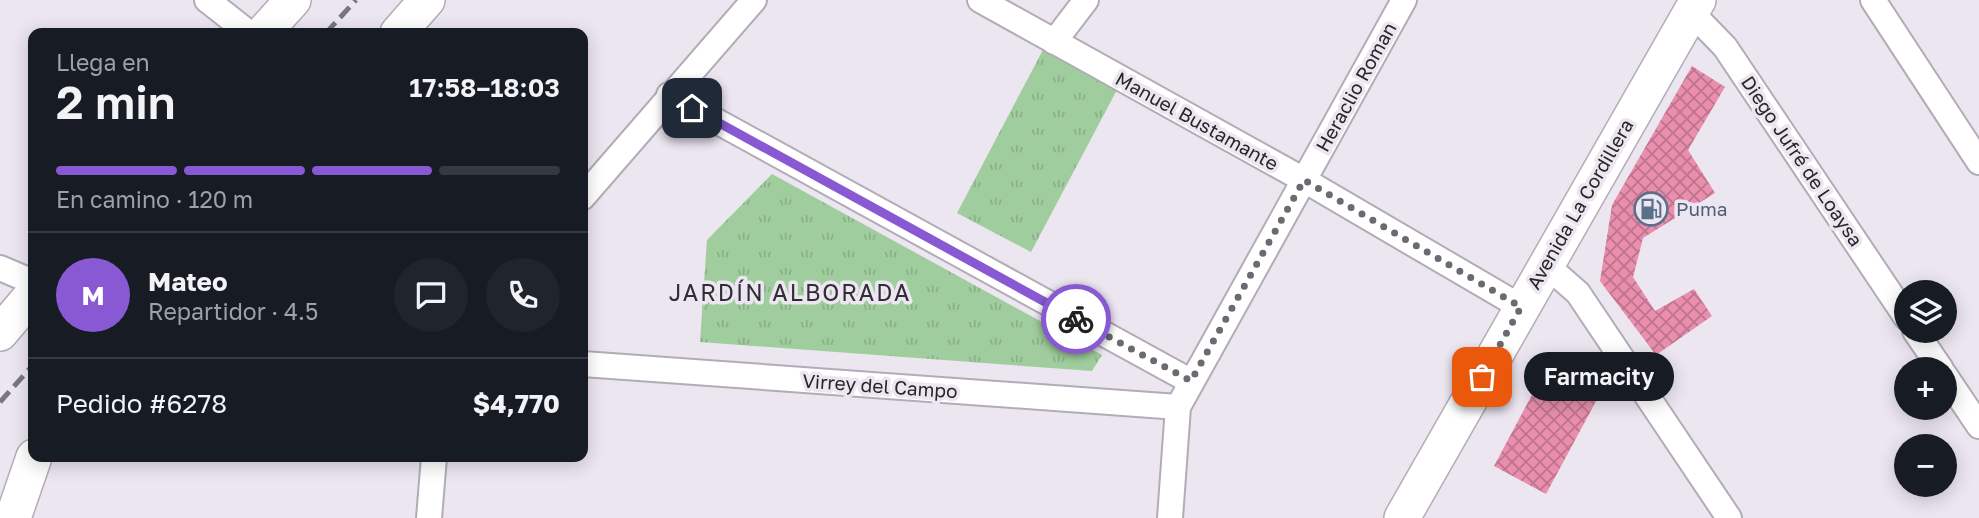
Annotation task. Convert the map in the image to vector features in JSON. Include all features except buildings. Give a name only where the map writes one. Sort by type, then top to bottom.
[{"type":"main road","points":[[268,28],[293,0]]},
{"type":"main road","points":[[402,28],[427,0]]},
{"type":"main road","name":"Avenida La Cordillera","points":[[1402,518],[1694,6]]},
{"type":"main road","points":[[0,333],[28,300]]},
{"type":"main road","points":[[0,467],[28,447]]},
{"type":"main road","points":[[12,518],[32,462]]},
{"type":"street","points":[[207,0],[243,28]]},
{"type":"street","points":[[588,191],[754,0]]},
{"type":"street","name":"Manuel Bustamante","points":[[980,0],[1304,180],[1521,307]]},
{"type":"street","points":[[1054,42],[1086,0]]},
{"type":"street","name":"Heraclio Roman","points":[[1170,518],[1178,407],[1404,0]]},
{"type":"street","points":[[1873,0],[1979,162]]},
{"type":"street","name":"Diego Jufré de Loaysa","points":[[1694,6],[1726,47],[1894,299]]},
{"type":"street","points":[[669,95],[1191,381]]},
{"type":"street","points":[[1545,264],[1578,293],[1729,518]]},
{"type":"street","points":[[0,268],[28,280]]},
{"type":"street","name":"Virrey del Campo","points":[[588,364],[1178,407]]},
{"type":"street","points":[[1957,393],[1979,426]]},
{"type":"street","points":[[429,518],[434,462]]},
{"type":"green space","points":[[1044,48],[1118,88],[1031,252],[957,213]]},
{"type":"green space","points":[[772,174],[1102,355],[1092,371],[700,342],[707,240]]},
{"type":"railway","points":[[331,28],[356,0]]},
{"type":"railway","points":[[0,402],[28,371]]},
{"type":"way so far","points":[[1076,319],[1191,381],[1304,180],[1521,307],[1482,377]]},
{"type":"place","name":"Puma","points":[[1651,209]]},
{"type":"place","name":"Farmacity","points":[[1482,377]]},
{"type":"district","name":"JARDÍN ALBORADA","points":[[790,293]]},
{"type":"route","points":[[692,108],[1076,319]]}]
